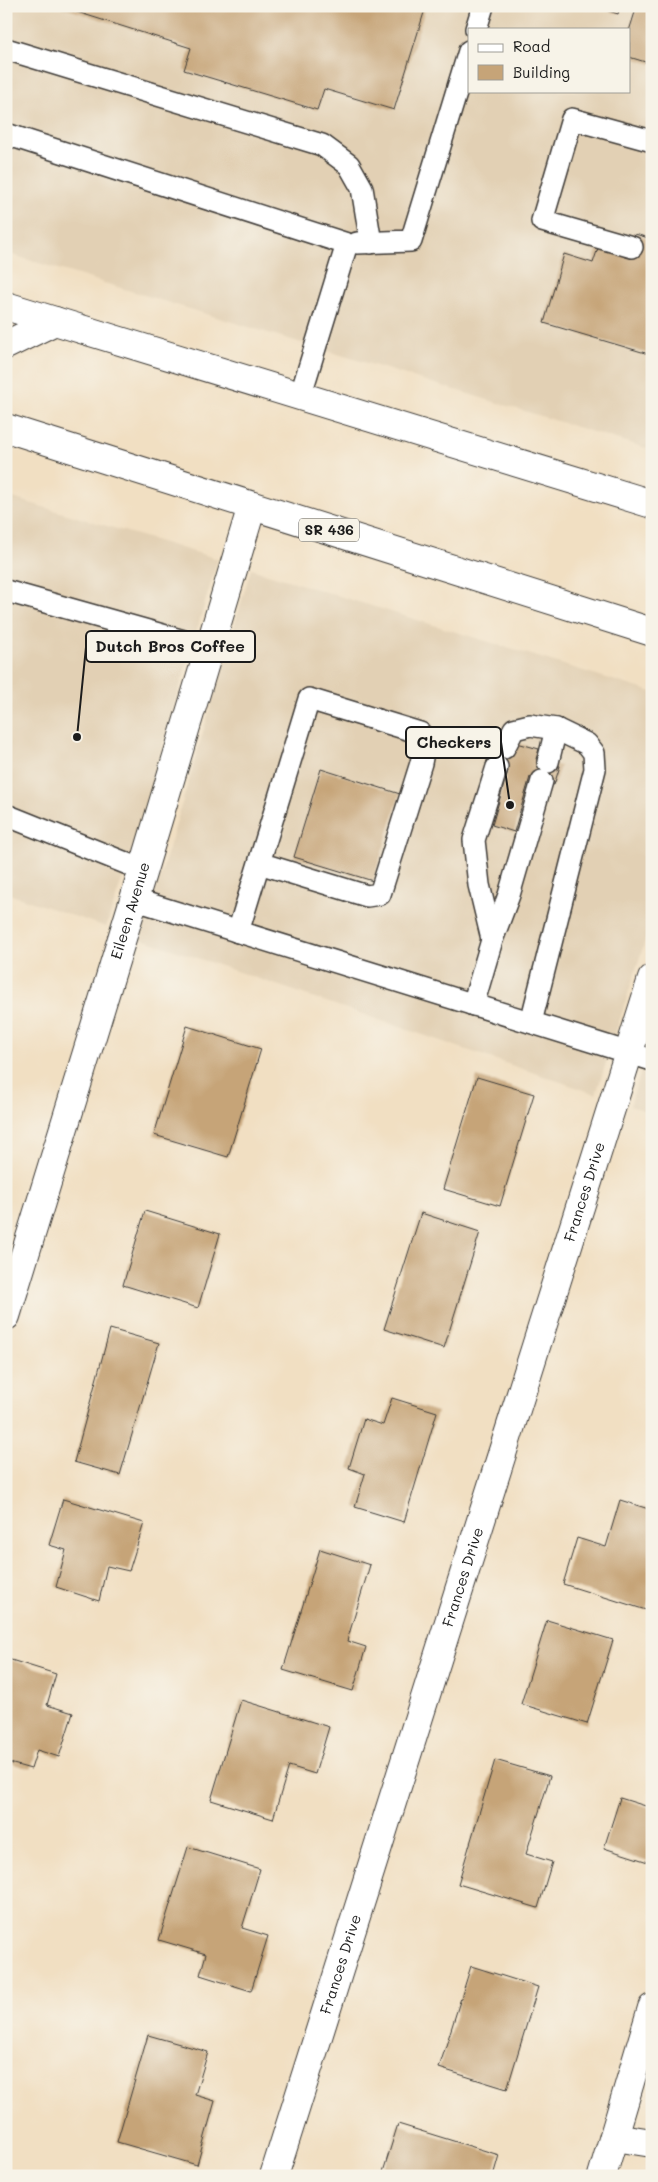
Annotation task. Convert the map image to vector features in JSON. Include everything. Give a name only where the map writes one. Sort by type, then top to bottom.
[{"type":"street","points":[[6,306],[652,504]]},
{"type":"street","points":[[6,345],[55,321]]},
{"type":"street","name":"SR 436","points":[[6,428],[652,632]]},
{"type":"street","name":"Eileen Avenue","points":[[6,1316],[252,506]]},
{"type":"street","name":"Frances Drive","points":[[274,2176],[640,1056],[652,979]]},
{"type":"street","points":[[602,2176],[652,2008]]},
{"type":"street","points":[[614,2137],[652,2143]]},
{"type":"lane","points":[[476,28],[483,6]]},
{"type":"lane","points":[[6,49],[322,145],[349,165],[362,188],[371,243]]},
{"type":"lane","points":[[6,134],[347,244],[411,241],[468,54]]},
{"type":"lane","points":[[632,247],[542,221],[572,119],[652,141]]},
{"type":"lane","points":[[300,397],[347,244]]},
{"type":"lane","points":[[6,591],[209,648]]},
{"type":"lane","points":[[238,932],[309,698],[420,733],[424,747],[421,763],[380,894],[367,896],[259,863]]},
{"type":"lane","points":[[492,940],[479,886],[474,840],[500,758],[514,729],[530,725],[556,729],[587,744],[594,753],[595,769],[531,1022]]},
{"type":"lane","points":[[473,1005],[492,940],[509,895],[556,729]]},
{"type":"lane","points":[[6,815],[143,870]]},
{"type":"lane","points":[[133,899],[640,1056]]},
{"type":"shaded area","points":[[6,6],[652,6],[652,450],[6,253]]},
{"type":"shaded area","points":[[6,496],[218,559],[127,865],[106,927],[6,893]]},
{"type":"shaded area","points":[[251,569],[652,692],[652,919],[596,1094],[139,938],[161,875]]},
{"type":"shaded area","points":[[652,1037],[652,1113],[630,1106]]},
{"type":"building","points":[[58,6],[426,6],[394,110],[324,89],[317,110],[184,70],[191,48]]},
{"type":"building","points":[[594,6],[620,6],[618,14]]},
{"type":"building","points":[[637,6],[652,6],[652,64],[630,57],[630,28]]},
{"type":"building","points":[[635,234],[652,239],[652,355],[544,323],[564,254],[593,263],[599,245],[629,254]]},
{"type":"building","points":[[517,743],[539,749],[536,759],[560,766],[554,785],[530,777],[514,832],[492,825],[508,771],[486,764],[492,744],[514,751]]},
{"type":"building","points":[[321,769],[400,794],[373,881],[294,857]]},
{"type":"building","points":[[187,1026],[261,1049],[228,1157],[154,1135]]},
{"type":"building","points":[[477,1077],[534,1094],[500,1206],[443,1189]]},
{"type":"building","points":[[145,1211],[220,1234],[198,1308],[123,1285]]},
{"type":"building","points":[[421,1213],[480,1232],[444,1348],[384,1329]]},
{"type":"building","points":[[110,1329],[159,1343],[120,1475],[74,1462]]},
{"type":"building","points":[[392,1398],[437,1412],[404,1522],[355,1507],[365,1474],[349,1468],[364,1419],[383,1425]]},
{"type":"building","points":[[63,1499],[144,1523],[129,1571],[107,1566],[99,1601],[56,1587],[66,1550],[49,1545]]},
{"type":"building","points":[[620,1500],[652,1510],[652,1591],[646,1610],[563,1584],[577,1538],[606,1547]]},
{"type":"building","points":[[320,1549],[370,1565],[347,1641],[366,1647],[353,1691],[283,1670]]},
{"type":"building","points":[[547,1620],[613,1640],[587,1724],[521,1704]]},
{"type":"building","points":[[8,1659],[56,1674],[47,1705],[73,1713],[59,1757],[37,1750],[31,1769],[6,1762],[6,1665]]},
{"type":"building","points":[[241,1700],[329,1727],[315,1774],[289,1766],[273,1819],[211,1800]]},
{"type":"building","points":[[495,1760],[550,1776],[526,1854],[552,1862],[538,1908],[458,1884]]},
{"type":"building","points":[[620,1798],[652,1808],[651,1863],[604,1848]]},
{"type":"building","points":[[188,1847],[260,1869],[242,1928],[268,1936],[251,1991],[200,1975],[206,1954],[159,1940]]},
{"type":"building","points":[[471,1966],[538,1987],[507,2089],[439,2068]]},
{"type":"building","points":[[148,2035],[208,2052],[195,2095],[215,2101],[197,2165],[117,2142]]},
{"type":"building","points":[[398,2124],[499,2155],[493,2176],[396,2176],[383,2172]]},
{"type":"place","name":"Dutch Bros Coffee","points":[[77,737]]},
{"type":"place","name":"Checkers","points":[[510,805]]}]
